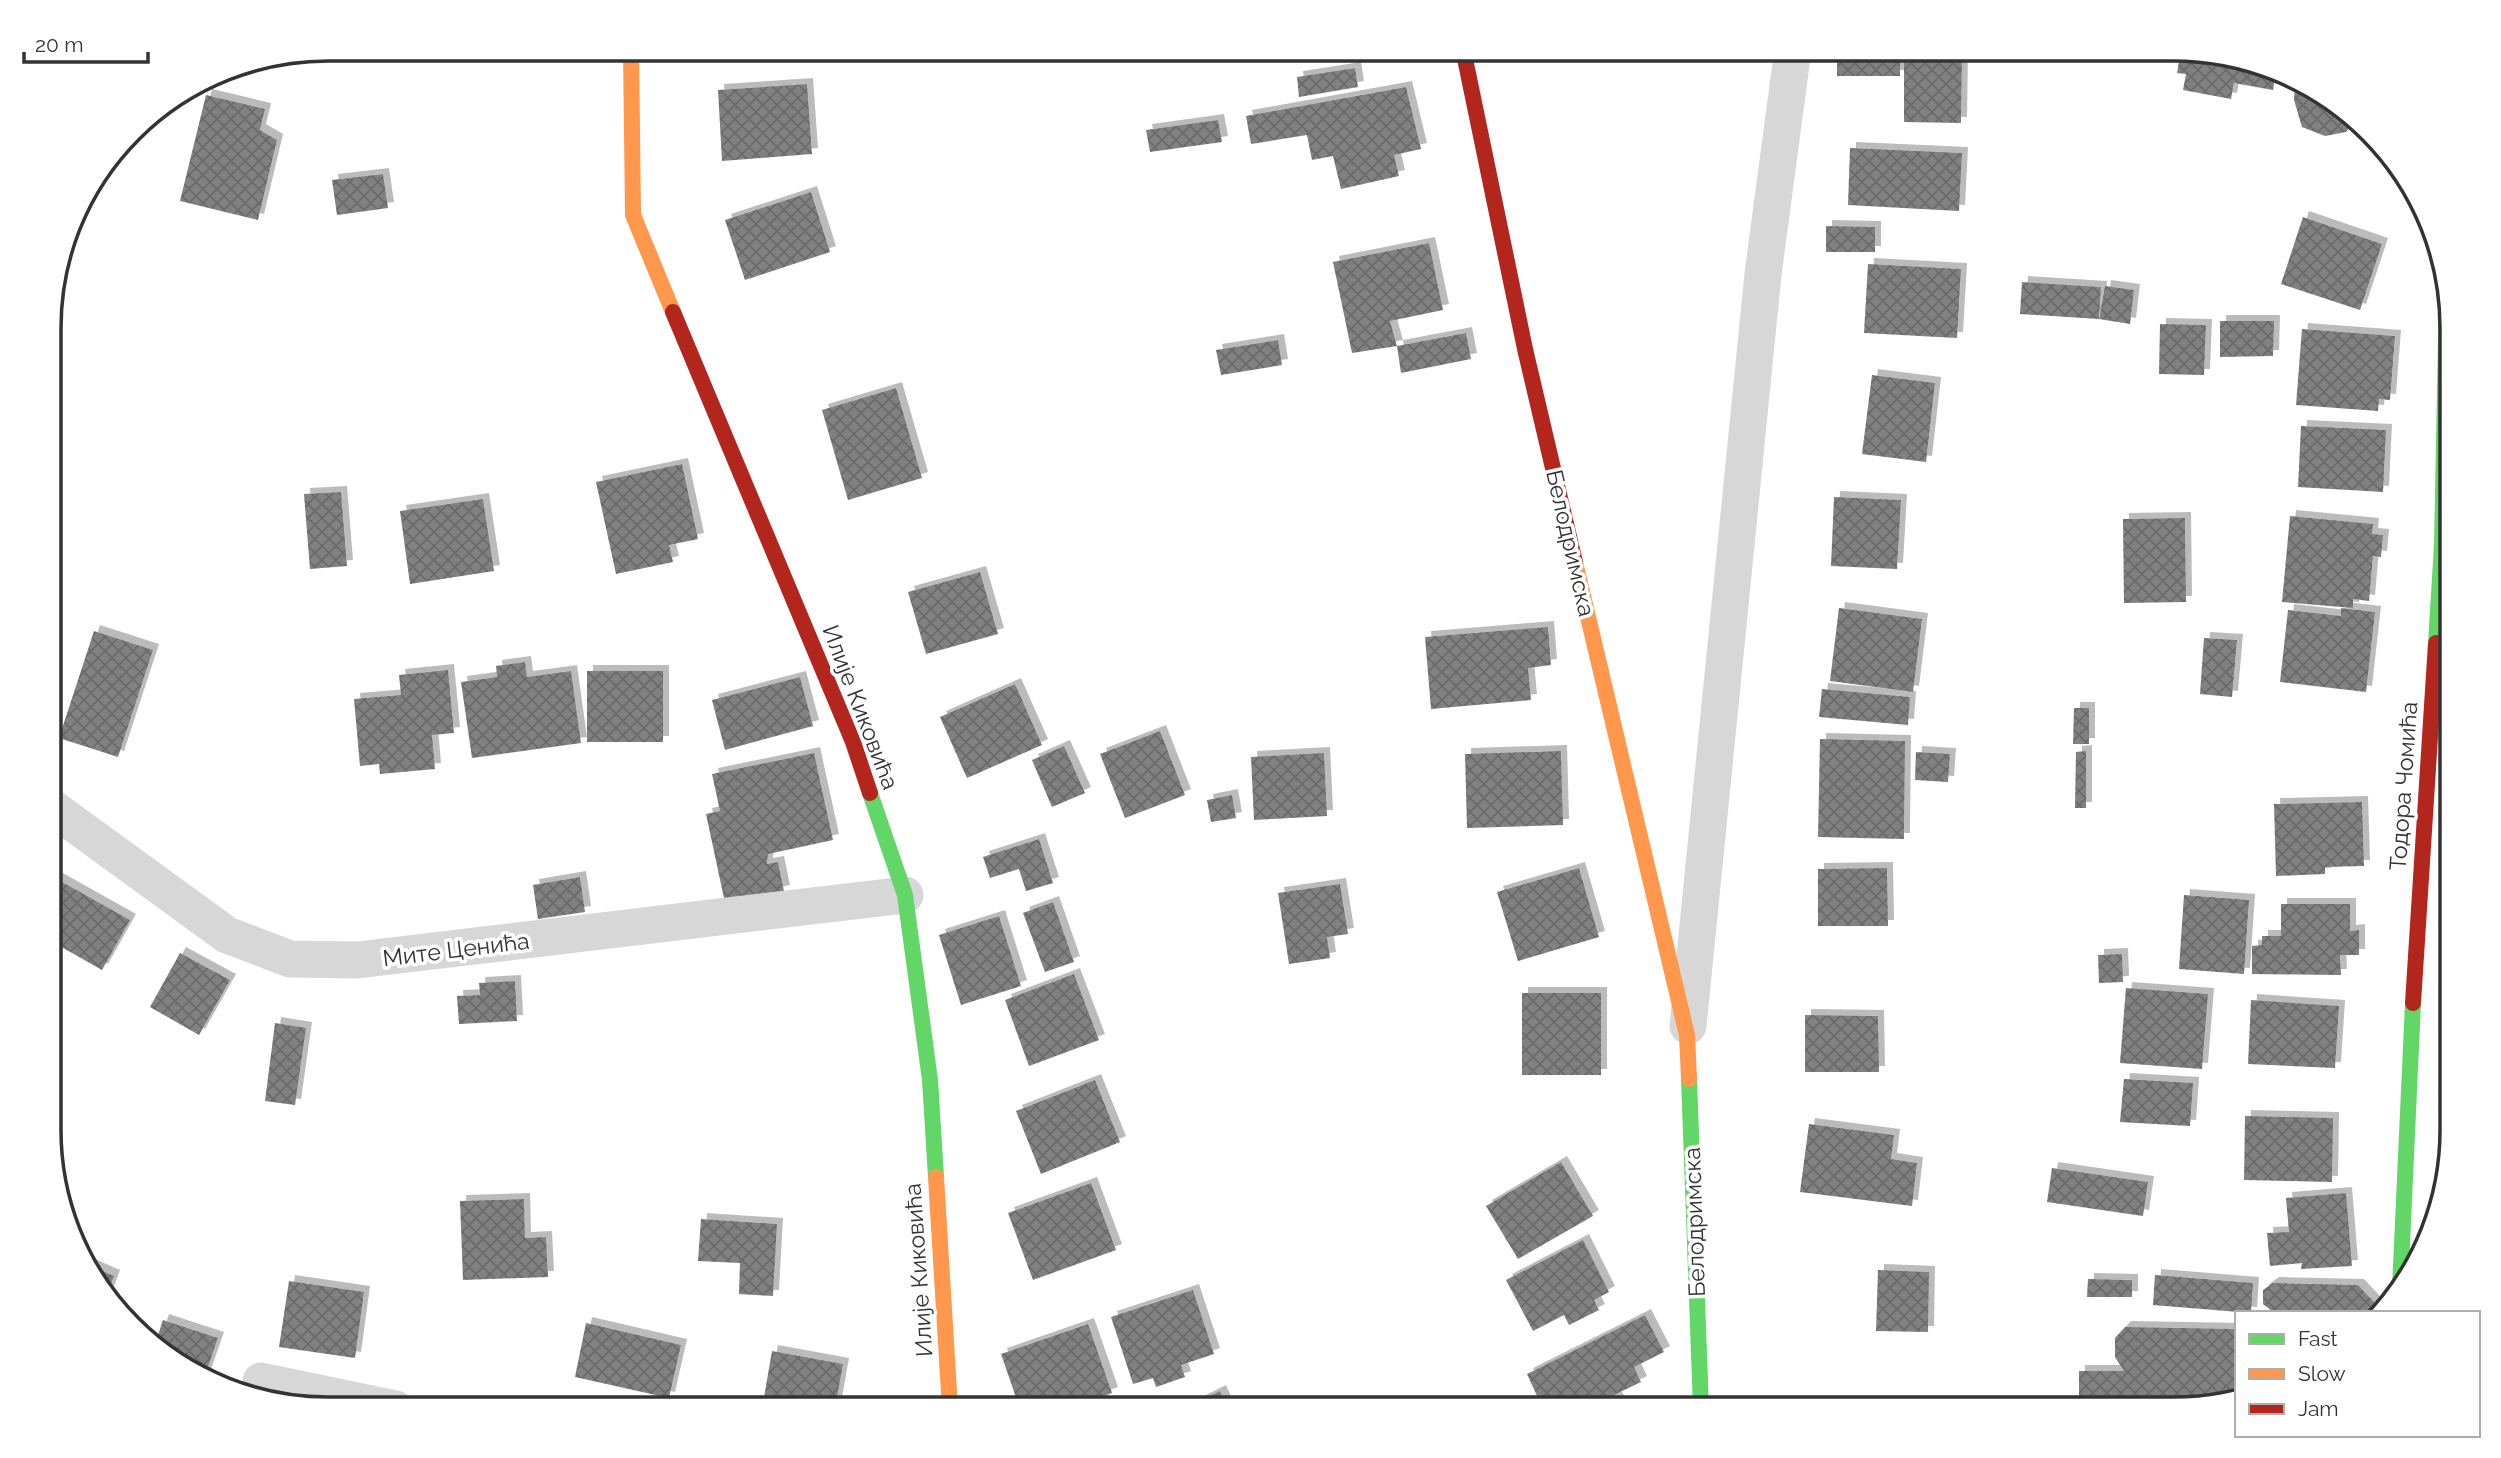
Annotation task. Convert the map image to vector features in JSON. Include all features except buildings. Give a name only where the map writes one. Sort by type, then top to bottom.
[{"type":"street","name":"Илије Киковића","points":[[631,61],[633,215],[853,742],[905,895],[930,1080],[949,1397]]},
{"type":"street","name":"Белодримска","points":[[1466,61],[1525,349],[1687,1035]]},
{"type":"street","name":"Белодримска","points":[[1701,1397],[1687,1035],[1763,274],[1791,61]]},
{"type":"street","name":"Тодора Чомића","points":[[2401,1268],[2414,974],[2440,576]]},
{"type":"street","name":"Мите Ценића","points":[[61,814],[228,936],[290,959],[358,960],[905,895]]},
{"type":"street","points":[[261,1381],[338,1397]]},
{"type":"traffic: fast","points":[[2436,643],[2440,578]]},
{"type":"traffic: fast","points":[[870,793],[905,895],[930,1080],[936,1177]]},
{"type":"traffic: fast","points":[[2401,1268],[2413,1003]]},
{"type":"traffic: fast","points":[[1689,1079],[1701,1397]]},
{"type":"traffic: slow","points":[[631,61],[633,215],[673,312]]},
{"type":"traffic: slow","points":[[1575,562],[1687,1035],[1689,1079]]},
{"type":"traffic: slow","points":[[936,1177],[949,1397]]},
{"type":"traffic: jam","points":[[1465,61],[1525,349],[1575,562]]},
{"type":"traffic: jam","points":[[673,312],[853,742],[870,793]]},
{"type":"traffic: jam","points":[[2413,1003],[2436,643]]}]
